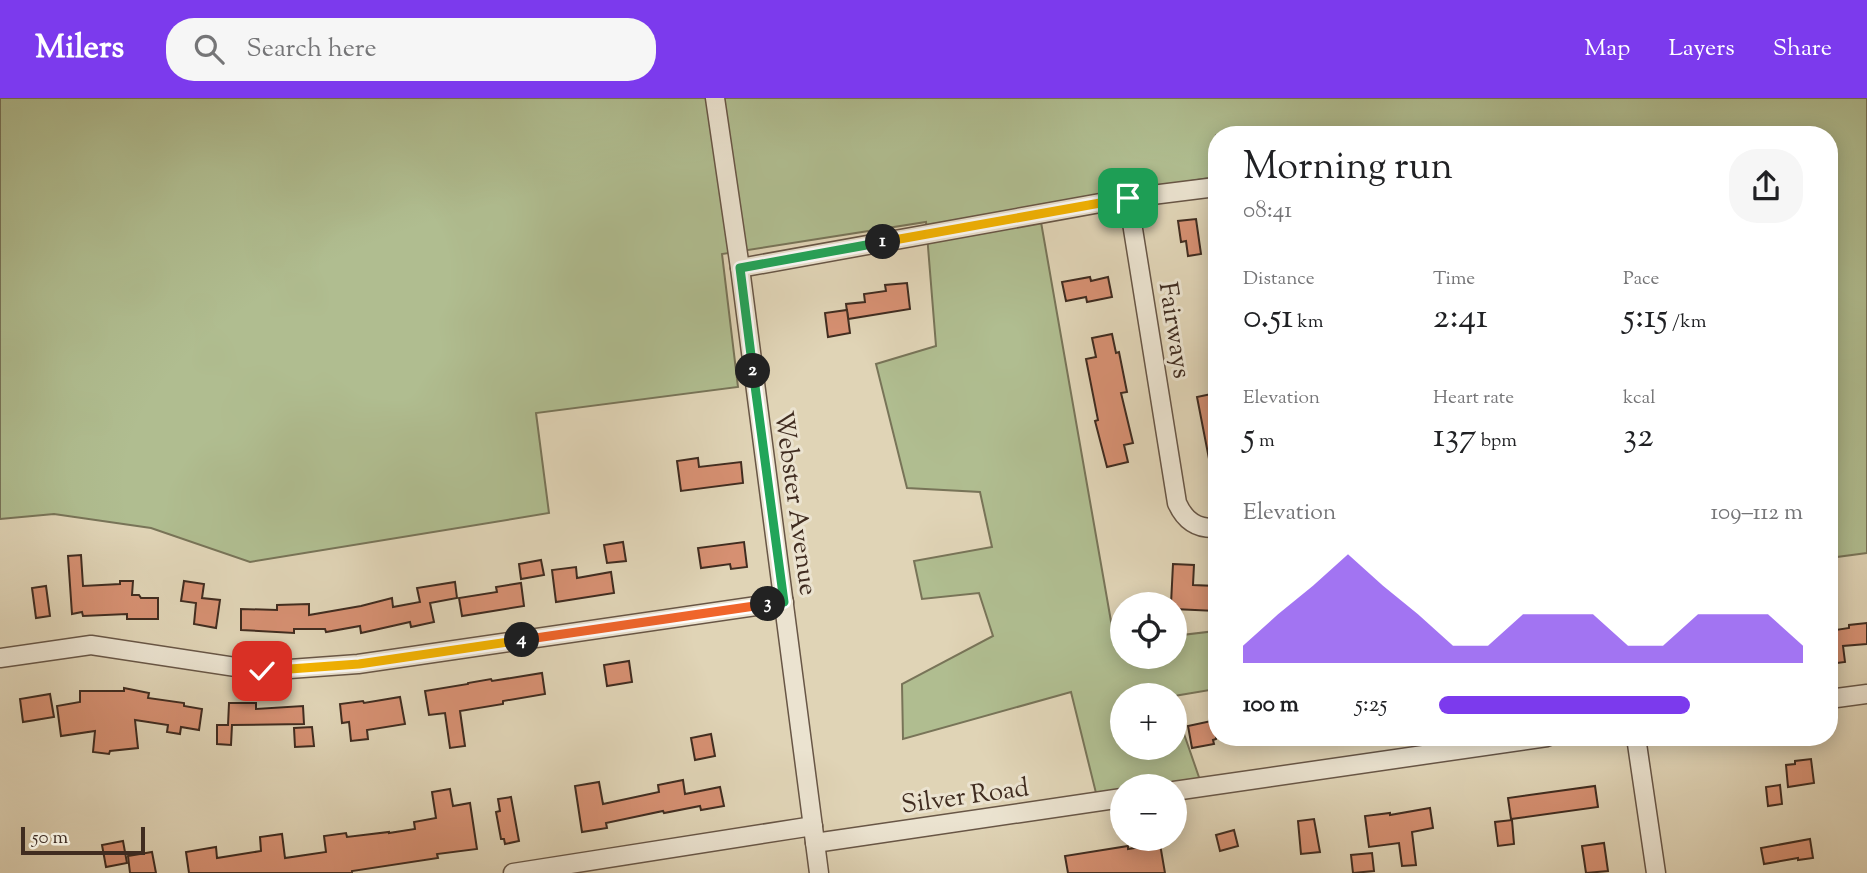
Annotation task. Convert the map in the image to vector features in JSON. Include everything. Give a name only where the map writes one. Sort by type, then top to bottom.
[{"type":"street","name":"Webster Avenue","points":[[715,98],[740,268],[819,873]]},
{"type":"street","points":[[740,268],[1128,198],[1208,188]]},
{"type":"street","name":"Fairways","points":[[1128,198],[1177,503],[1189,522],[1208,528]]},
{"type":"street","points":[[0,658],[91,645],[262,671],[290,669],[359,664],[784,602]]},
{"type":"street","points":[[1838,698],[1867,694]]},
{"type":"street","points":[[1187,789],[1485,746]]},
{"type":"street","points":[[1637,746],[1656,873]]},
{"type":"street","name":"Silver Road","points":[[513,873],[1110,799]]},
{"type":"green space","points":[[0,98],[1867,98],[1867,553],[1838,557],[1838,126],[1208,126],[1208,178],[1038,205],[1110,615],[1110,669],[1187,669],[1187,634],[1208,632],[1208,690],[1187,694],[1187,683],[1110,683],[1110,760],[1187,760],[1187,743],[1201,783],[1187,784],[1187,774],[1110,774],[1110,791],[1096,793],[1071,692],[903,739],[902,684],[993,636],[979,593],[922,599],[914,561],[992,547],[980,492],[907,488],[876,364],[936,346],[926,222],[722,254],[738,387],[536,413],[549,513],[250,562],[151,528],[54,514],[0,519]]},
{"type":"building","points":[[1196,219],[1201,254],[1188,256],[1186,241],[1181,242],[1178,221]]},
{"type":"building","points":[[1090,277],[1091,281],[1108,277],[1112,297],[1087,302],[1086,297],[1066,301],[1062,282]]},
{"type":"building","points":[[907,283],[910,309],[848,319],[846,304],[865,302],[864,294],[886,291],[885,285]]},
{"type":"building","points":[[847,310],[850,333],[828,337],[825,313]]},
{"type":"building","points":[[1112,334],[1116,353],[1119,352],[1127,392],[1121,393],[1133,443],[1124,445],[1128,462],[1107,467],[1095,421],[1098,420],[1086,359],[1096,357],[1092,338]]},
{"type":"building","points":[[1208,395],[1208,454],[1197,397]]},
{"type":"building","points":[[698,458],[699,467],[741,462],[743,483],[681,491],[677,461]]},
{"type":"building","points":[[623,542],[626,561],[607,563],[604,545]]},
{"type":"building","points":[[744,542],[747,567],[731,569],[730,564],[701,568],[698,548]]},
{"type":"building","points":[[81,555],[83,586],[133,581],[132,595],[158,598],[158,619],[127,619],[127,614],[72,614],[68,556]]},
{"type":"building","points":[[541,560],[544,575],[521,579],[519,564]]},
{"type":"building","points":[[1173,564],[1194,565],[1193,585],[1208,586],[1208,611],[1187,610],[1187,592],[1172,592]]},
{"type":"building","points":[[576,567],[577,578],[611,572],[614,593],[556,602],[552,570]]},
{"type":"building","points":[[184,581],[204,584],[202,598],[220,600],[216,628],[194,624],[196,603],[181,601]]},
{"type":"building","points":[[455,582],[457,598],[430,603],[434,622],[411,627],[410,622],[361,633],[360,626],[326,632],[325,629],[294,629],[294,633],[241,630],[241,609],[277,610],[277,605],[309,604],[309,615],[392,598],[393,607],[420,602],[417,588]]},
{"type":"building","points":[[521,583],[524,606],[462,616],[459,598],[497,592],[496,587]]},
{"type":"building","points":[[46,586],[50,616],[36,618],[32,588]]},
{"type":"building","points":[[1867,623],[1867,644],[1843,646],[1845,662],[1838,663],[1838,630],[1849,628],[1849,625]]},
{"type":"building","points":[[629,661],[632,682],[607,686],[604,665]]},
{"type":"building","points":[[542,673],[545,694],[460,711],[465,746],[450,748],[445,713],[429,715],[425,691]]},
{"type":"building","points":[[124,688],[149,693],[148,698],[184,703],[184,706],[202,709],[199,730],[181,727],[180,734],[167,732],[168,725],[135,720],[138,748],[110,751],[109,754],[93,752],[95,731],[61,736],[57,706],[80,702],[80,691],[124,691]]},
{"type":"building","points":[[50,694],[54,717],[23,722],[20,699]]},
{"type":"building","points":[[400,697],[405,724],[367,730],[368,739],[351,741],[349,722],[342,723],[340,704]]},
{"type":"building","points":[[229,703],[256,703],[256,709],[303,706],[304,724],[232,725],[231,745],[217,744],[217,725],[228,725]]},
{"type":"building","points":[[1208,722],[1208,745],[1192,748],[1188,726]]},
{"type":"building","points":[[312,727],[314,746],[295,747],[294,728]]},
{"type":"building","points":[[711,734],[715,756],[695,760],[691,738]]},
{"type":"building","points":[[1811,759],[1814,783],[1788,787],[1786,765]]},
{"type":"building","points":[[683,780],[685,794],[720,787],[724,806],[701,810],[700,806],[664,813],[663,811],[606,823],[607,828],[582,832],[575,786],[599,782],[603,804],[659,792],[658,785]]},
{"type":"building","points":[[1780,785],[1782,804],[1768,806],[1766,787]]},
{"type":"building","points":[[1595,786],[1598,807],[1511,819],[1508,798]]},
{"type":"building","points":[[450,789],[453,806],[470,803],[477,849],[437,854],[438,858],[352,873],[189,873],[186,852],[216,847],[217,858],[261,851],[260,837],[282,834],[285,858],[326,852],[324,836],[346,833],[347,837],[415,829],[414,822],[436,818],[432,792]]},
{"type":"building","points":[[511,797],[519,841],[505,844],[504,839],[501,839],[496,812],[500,811],[498,799]]},
{"type":"building","points":[[1430,808],[1433,828],[1412,832],[1416,865],[1402,866],[1399,843],[1369,847],[1365,816]]},
{"type":"building","points":[[1314,819],[1320,852],[1301,854],[1298,821]]},
{"type":"building","points":[[1512,820],[1514,844],[1498,846],[1495,822]]},
{"type":"building","points":[[1234,830],[1238,846],[1220,851],[1216,835]]},
{"type":"building","points":[[1810,839],[1813,858],[1764,864],[1761,848]]},
{"type":"building","points":[[123,841],[127,863],[106,867],[102,845]]},
{"type":"building","points":[[1604,843],[1608,871],[1586,873],[1582,846]]},
{"type":"building","points":[[1110,849],[1110,851],[1161,851],[1165,873],[1068,873],[1065,856]]},
{"type":"building","points":[[152,852],[156,873],[130,873],[128,856]]},
{"type":"building","points":[[1372,853],[1374,871],[1353,873],[1351,855]]},
{"type":"route","points":[[262,671],[359,664],[784,602],[740,268],[1128,198]]}]
